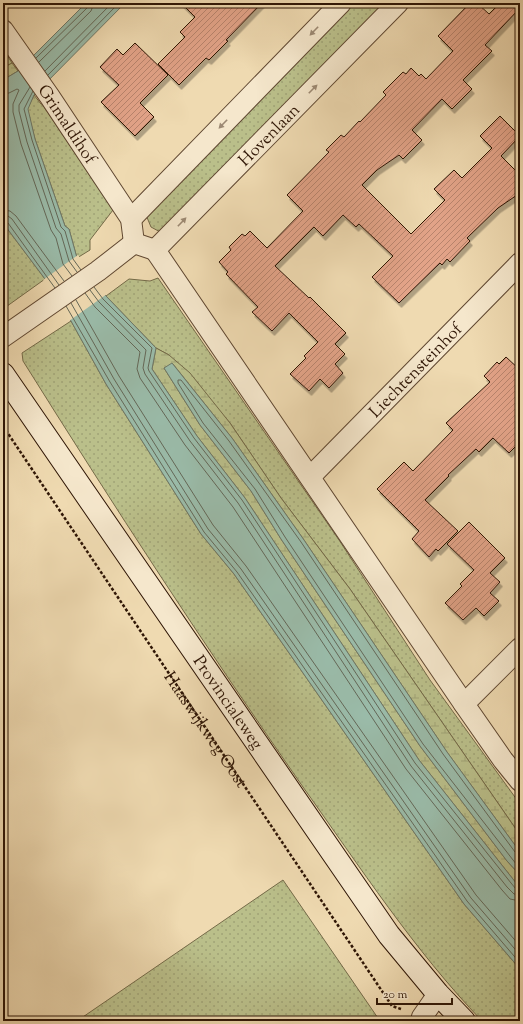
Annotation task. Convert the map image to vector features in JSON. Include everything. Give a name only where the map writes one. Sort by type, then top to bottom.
[{"type":"main road","name":"Provincialeweg","points":[[3,374],[389,935],[438,994],[464,1021]]},
{"type":"street","points":[[134,243],[131,219],[341,3]]},
{"type":"street","name":"Hovenlaan","points":[[155,250],[398,3]]},
{"type":"street","name":"Grimaldihof","points":[[3,30],[50,97],[131,219]]},
{"type":"street","points":[[134,243],[155,250],[464,704],[503,760],[520,781]]},
{"type":"street","points":[[8,334],[98,271],[134,243]]},
{"type":"street","name":"Liechtensteinhof","points":[[310,477],[520,263]]},
{"type":"street","points":[[464,704],[520,648]]},
{"type":"street","points":[[421,1019],[438,994]]},
{"type":"path","name":"Haaswijkweg Oost","points":[[3,426],[392,1006],[421,1019]]},
{"type":"green space","points":[[353,3],[387,3],[162,233],[151,227],[146,215]]},
{"type":"green space","points":[[3,49],[12,63],[3,68]]},
{"type":"green space","points":[[12,63],[18,71],[3,80],[3,68]]},
{"type":"green space","points":[[34,95],[42,104],[113,210],[90,240],[90,250],[77,258],[69,229],[65,226],[35,139],[27,109]]},
{"type":"green space","points":[[3,223],[45,279],[3,309]]},
{"type":"green space","points":[[158,278],[339,540],[430,680],[520,804],[520,835],[350,589],[281,498],[230,423],[169,355],[156,348],[106,296],[129,279],[150,281]]},
{"type":"green space","points":[[71,321],[106,384],[201,534],[234,574],[464,904],[520,969],[520,1021],[482,1021],[433,966],[388,907],[267,735],[160,576],[91,469],[23,361],[22,353]]},
{"type":"green space","points":[[156,348],[169,355],[190,373],[230,423],[281,498],[350,589],[520,835],[520,852],[447,752],[304,540],[232,438],[173,364],[164,368],[200,425],[251,491],[281,539],[420,746],[507,861],[520,875],[520,888],[419,760],[245,498],[197,436],[152,369]]},
{"type":"green space","points":[[283,880],[380,1021],[77,1021]]},
{"type":"water","points":[[86,3],[125,3],[34,95],[28,109],[35,139],[65,226],[69,229],[77,258],[106,296],[156,348],[152,369],[197,436],[245,498],[419,760],[520,888],[520,969],[464,904],[234,574],[201,534],[106,384],[71,321],[45,279],[3,223],[3,80],[18,71]]},
{"type":"water","points":[[172,363],[232,438],[304,540],[447,752],[520,852],[520,875],[507,861],[420,746],[281,539],[251,491],[200,425],[164,368]]},
{"type":"pier","points":[[78,255],[107,294],[69,321],[43,280]]},
{"type":"building","points":[[181,3],[262,3],[209,60],[206,58],[179,85],[158,64],[185,37],[180,32],[195,17]]},
{"type":"building","points":[[470,3],[477,3],[489,14],[500,3],[520,3],[520,8],[485,45],[492,51],[463,80],[472,89],[452,109],[442,99],[412,130],[422,140],[403,159],[399,155],[377,170],[362,185],[411,234],[445,200],[434,189],[454,170],[462,178],[492,148],[480,136],[500,116],[520,136],[501,156],[520,175],[520,193],[498,208],[467,238],[470,241],[450,262],[447,259],[442,265],[440,263],[399,303],[372,277],[393,256],[359,224],[356,227],[343,215],[323,236],[314,227],[275,266],[309,298],[310,297],[346,333],[335,344],[345,354],[335,364],[343,373],[329,388],[320,379],[309,391],[290,374],[306,358],[304,356],[318,342],[289,313],[272,331],[252,312],[258,307],[226,274],[228,272],[219,262],[231,250],[229,247],[242,234],[245,236],[250,231],[267,248],[303,211],[287,195],[329,152],[326,150],[341,135],[344,137],[386,95],[383,92],[403,72],[406,74],[411,68],[419,76],[421,74],[426,79],[453,51],[438,36]]},
{"type":"building","points":[[135,43],[168,75],[140,103],[154,117],[135,136],[101,102],[119,85],[100,67],[117,49],[123,55]]},
{"type":"building","points":[[506,357],[520,370],[520,442],[509,453],[493,438],[479,452],[476,449],[448,475],[449,476],[425,500],[458,531],[438,551],[436,549],[429,557],[412,539],[419,531],[377,489],[404,462],[413,471],[453,430],[446,423],[490,382],[484,376],[497,362],[499,364]]},
{"type":"building","points":[[469,522],[505,558],[490,573],[500,582],[490,593],[499,601],[484,616],[476,608],[463,620],[445,603],[462,586],[460,584],[474,570],[447,544]]}]
